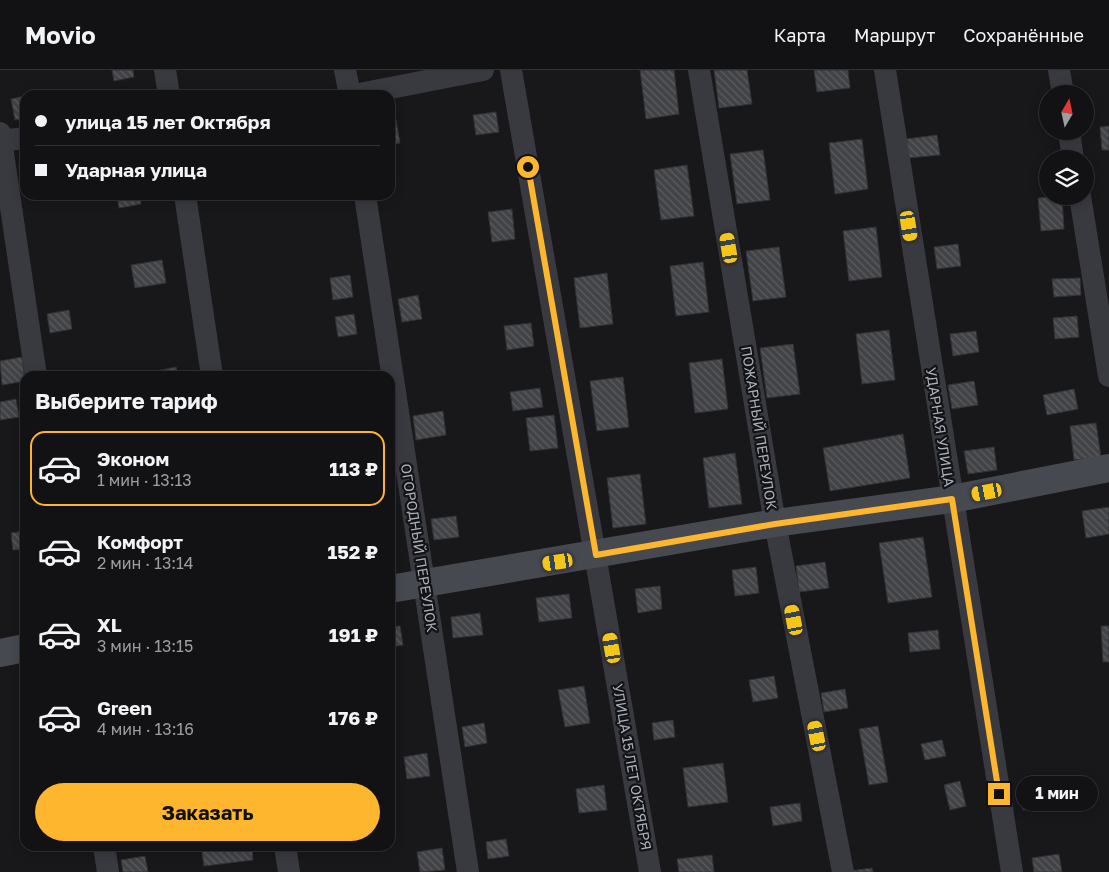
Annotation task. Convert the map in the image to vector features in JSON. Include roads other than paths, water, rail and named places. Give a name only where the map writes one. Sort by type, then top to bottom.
[{"type":"main road","points":[[395,589],[775,524],[952,499],[1109,468]]},
{"type":"main road","points":[[0,653],[20,649]]},
{"type":"street","points":[[165,70],[168,90]]},
{"type":"street","points":[[345,70],[349,90]]},
{"type":"street","points":[[380,90],[483,70]]},
{"type":"street","name":"УЛИЦА 15 ЛЕТ ОКТЯБРЯ","points":[[512,70],[650,872]]},
{"type":"street","name":"ПОЖАРНЫЙ ПЕРЕУЛОК","points":[[699,70],[775,524],[843,872]]},
{"type":"street","name":"УДАРНАЯ УЛИЦА","points":[[885,70],[1012,872]]},
{"type":"street","points":[[1059,70],[1062,85]]},
{"type":"street","points":[[20,138],[1,138],[35,371]]},
{"type":"street","points":[[186,200],[211,371]]},
{"type":"street","name":"ОГОРОДНЫЙ ПЕРЕУЛОК","points":[[366,200],[392,371]]},
{"type":"street","points":[[1081,205],[1109,376]]},
{"type":"street","name":"ОГОРОДНЫЙ ПЕРЕУЛОК","points":[[395,390],[468,872]]},
{"type":"street","points":[[105,851],[108,872]]},
{"type":"street","points":[[286,851],[289,872]]}]
